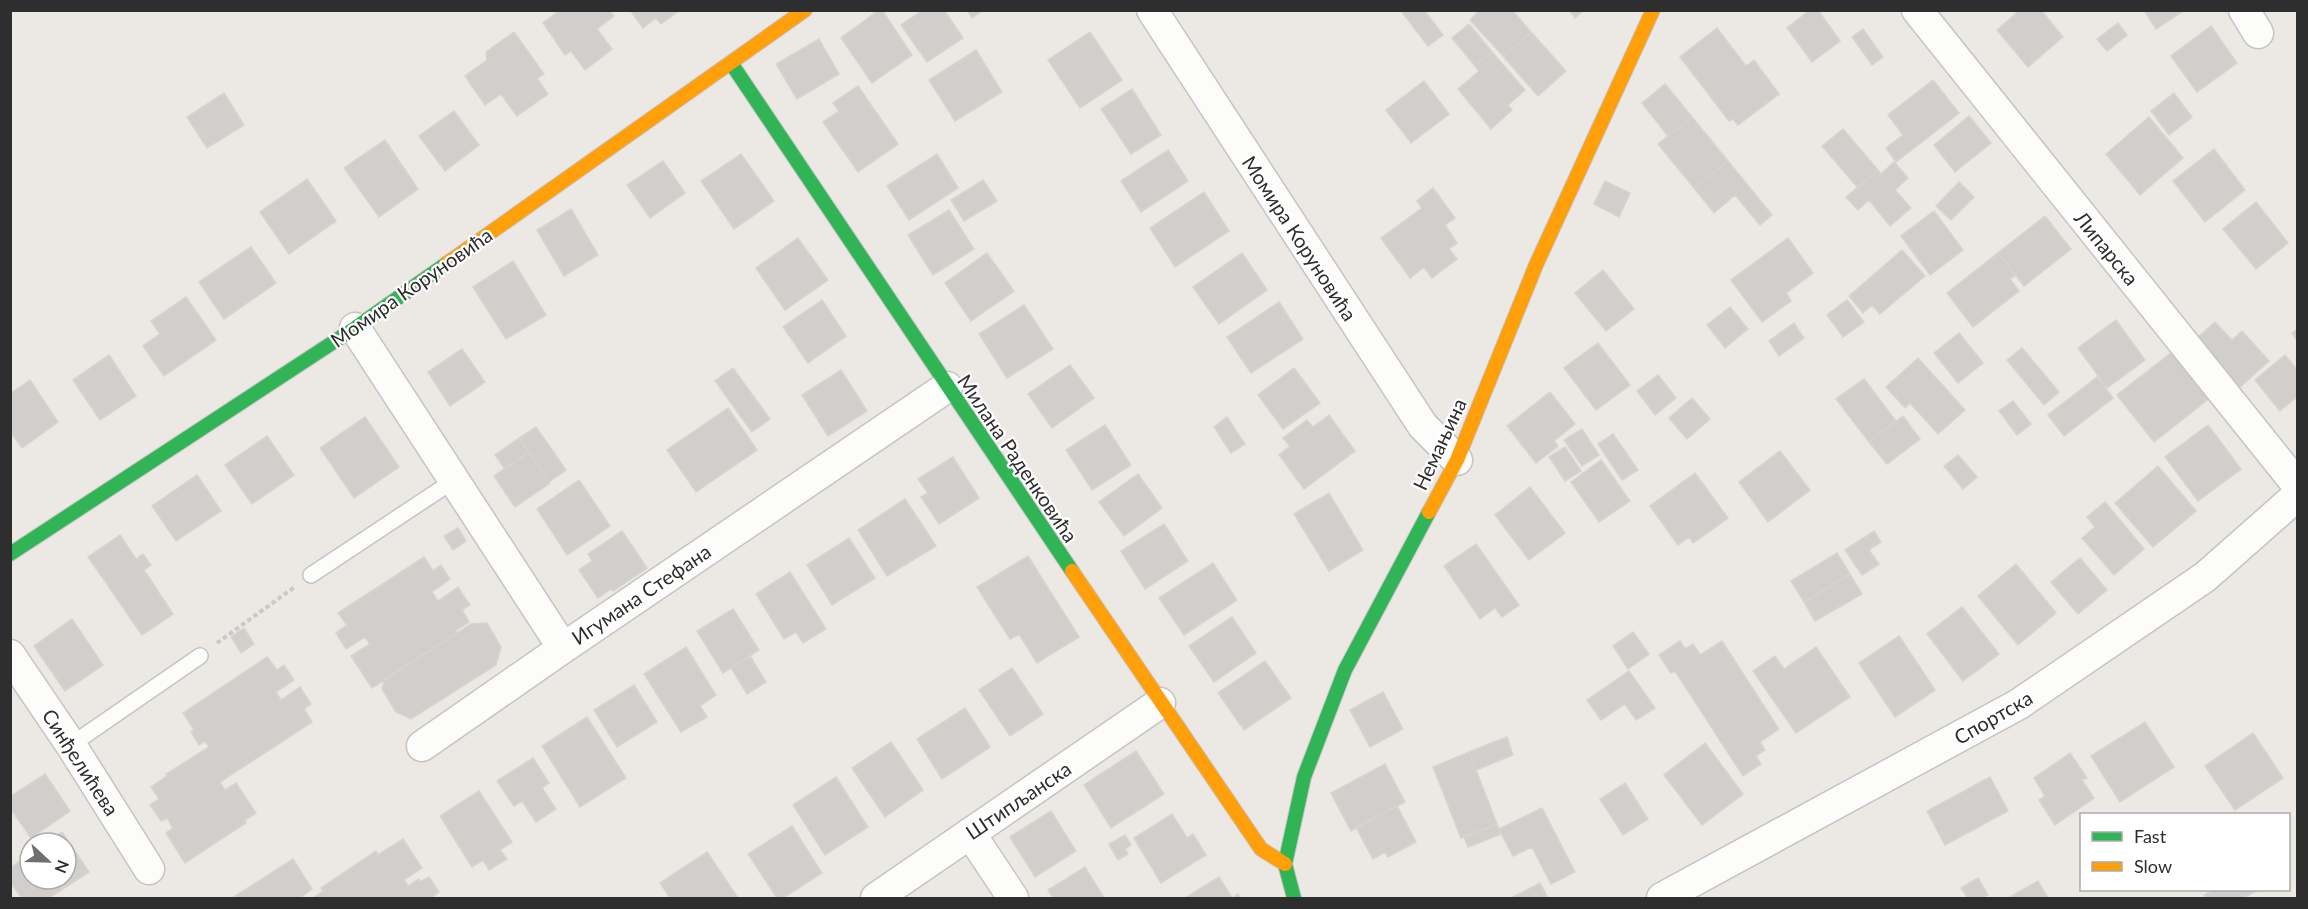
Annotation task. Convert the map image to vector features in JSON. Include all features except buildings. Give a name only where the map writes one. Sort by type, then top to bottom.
[{"type":"street","name":"Момира Коруновића","points":[[10,554],[355,328],[805,10]]},
{"type":"street","name":"Момира Коруновића","points":[[1152,10],[1423,426],[1457,460]]},
{"type":"street","name":"Немањина","points":[[1294,898],[1285,864],[1292,827],[1304,777],[1345,670],[1457,460],[1536,265],[1653,10]]},
{"type":"street","name":"Липарска","points":[[1917,10],[2298,486]]},
{"type":"street","name":"Милана Раденковића","points":[[731,63],[946,387],[1260,849],[1285,864]]},
{"type":"street","name":"Игумана Стефана","points":[[355,328],[563,648],[946,387]]},
{"type":"street","name":"Спортска","points":[[1662,898],[2019,704],[2205,577],[2298,495]]},
{"type":"street","points":[[422,746],[563,648]]},
{"type":"street","name":"Синђелићева","points":[[10,656],[149,869]]},
{"type":"street","name":"Штипљанска","points":[[876,898],[1160,703]]},
{"type":"street","points":[[970,833],[1013,898]]},
{"type":"lane","points":[[311,575],[453,481]]},
{"type":"lane","points":[[70,745],[200,656]]},
{"type":"path","points":[[200,656],[311,575]]},
{"type":"traffic: fast","points":[[731,63],[1072,571]]},
{"type":"traffic: fast","points":[[10,554],[355,328],[446,264]]},
{"type":"traffic: fast","points":[[1294,898],[1285,864],[1304,777],[1345,670],[1429,512]]},
{"type":"traffic: slow","points":[[446,264],[805,10]]},
{"type":"traffic: slow","points":[[1429,512],[1457,460],[1536,265],[1653,10]]},
{"type":"traffic: slow","points":[[1072,571],[1261,849],[1285,864]]}]
